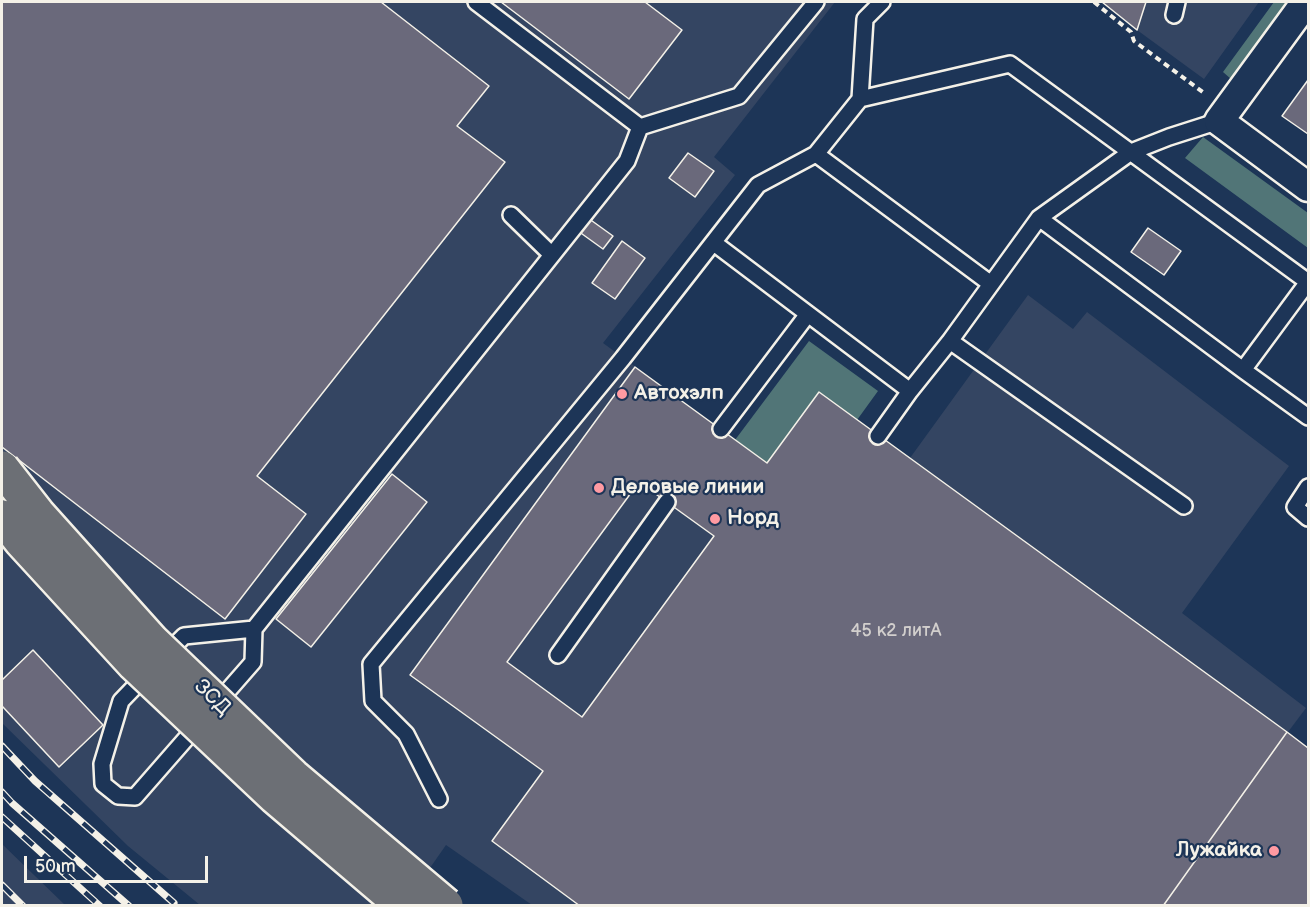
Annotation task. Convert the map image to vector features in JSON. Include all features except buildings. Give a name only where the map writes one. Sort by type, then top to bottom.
[{"type":"highway","name":"ЗСД","points":[[2,468],[38,514],[152,641],[293,776],[446,905]]},
{"type":"highway","name":"ЗСД","points":[[2,517],[21,541],[134,664],[275,797],[403,906]]},
{"type":"street","points":[[1306,2],[1219,122],[1308,186]]},
{"type":"lane","points":[[477,2],[640,127]]},
{"type":"lane","points":[[640,127],[739,96],[816,2]]},
{"type":"lane","points":[[439,799],[406,734],[373,701],[371,664],[623,358],[758,184],[816,154],[860,99],[865,20],[882,2]]},
{"type":"lane","points":[[860,99],[1010,64],[1308,282],[1243,370]]},
{"type":"lane","points":[[878,436],[1039,218],[1131,152],[1169,137],[1219,122]]},
{"type":"lane","points":[[254,628],[184,636],[121,701],[102,764],[103,784],[118,796],[135,797],[253,662],[254,628],[627,161],[640,127]]},
{"type":"lane","points":[[816,154],[991,284]]},
{"type":"lane","points":[[511,215],[552,255]]},
{"type":"lane","points":[[1039,218],[1308,417]]},
{"type":"lane","points":[[714,243],[910,392]]},
{"type":"lane","points":[[721,429],[808,314]]},
{"type":"lane","points":[[950,341],[1184,506]]},
{"type":"lane","points":[[1308,487],[1295,507],[1308,518]]},
{"type":"lane","points":[[558,655],[667,502]]},
{"type":"path","points":[[1094,2],[1131,32],[1134,41],[1204,93]]},
{"type":"shaded area","points":[[2,2],[835,2],[714,157],[735,175],[603,343],[767,463],[819,392],[910,458],[1028,295],[1073,329],[1087,312],[1289,466],[1182,613],[1306,708],[1288,732],[1308,747],[1308,905],[532,905],[446,845],[404,905],[200,905],[128,846],[2,723]]},
{"type":"shaded area","points":[[1102,2],[1259,2],[1204,79]]},
{"type":"shaded area","points":[[2,844],[65,905],[2,905]]},
{"type":"green space","points":[[1274,2],[1288,2],[1231,79],[1223,72]]},
{"type":"green space","points":[[1203,137],[1308,213],[1308,248],[1185,158]]},
{"type":"green space","points":[[809,341],[878,391],[857,420],[819,393],[767,463],[735,440]]},
{"type":"railway","points":[[2,746],[35,781],[174,903]]},
{"type":"railway","points":[[2,792],[129,906]]},
{"type":"railway","points":[[2,817],[100,906]]},
{"type":"railway","points":[[2,885],[23,906]]},
{"type":"place","name":"Автохэлп","points":[[622,394]]},
{"type":"place","name":"Деловые линии","points":[[599,488]]},
{"type":"place","name":"Норд","points":[[715,519]]},
{"type":"place","name":"Лужайка","points":[[1274,851]]}]
